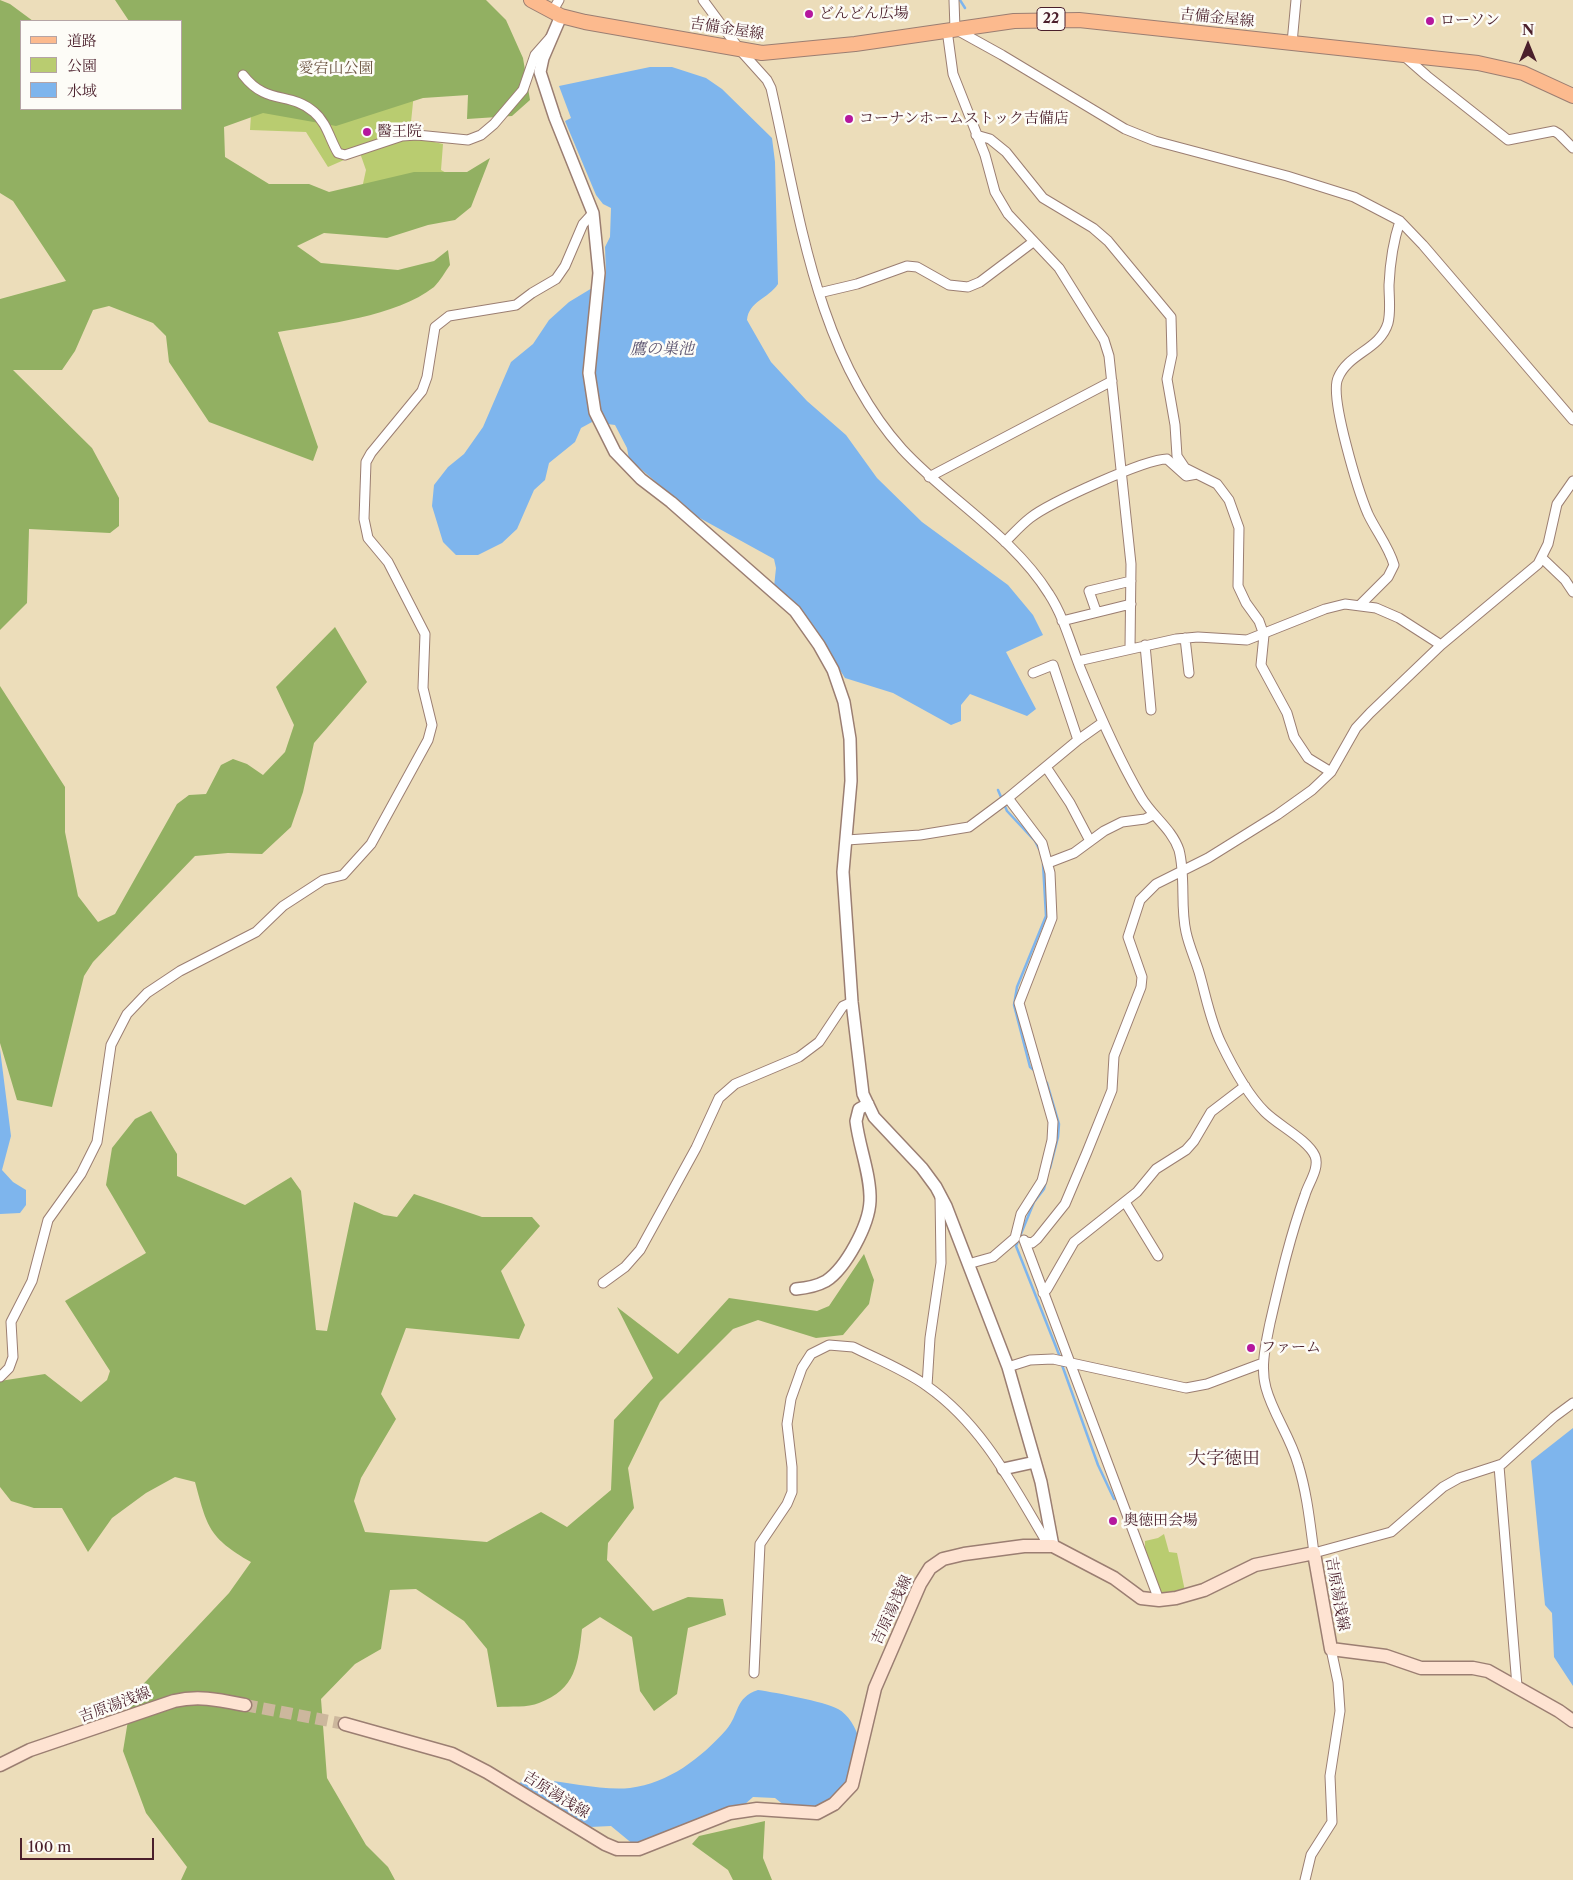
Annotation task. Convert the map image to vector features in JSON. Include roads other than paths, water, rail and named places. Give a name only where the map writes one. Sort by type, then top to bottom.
[{"type":"main road","name":"吉備金屋線","points":[[531,0],[557,14],[762,53],[806,50],[1035,20],[1079,20],[1509,68],[1572,91]]},
{"type":"main road","name":"吉原湯浅線","points":[[344,1724],[452,1754],[487,1772],[605,1844],[617,1849],[639,1849],[730,1813],[758,1809],[817,1812],[834,1804],[852,1785],[874,1688],[920,1584],[930,1568],[943,1559],[964,1554],[1024,1546],[1051,1546],[1114,1578],[1141,1598],[1159,1600],[1204,1590],[1255,1565],[1314,1553],[1331,1649],[1386,1656],[1421,1668],[1483,1670],[1517,1686],[1573,1721]]},
{"type":"main road","name":"吉原湯浅線","points":[[4,1763],[30,1750],[174,1701],[191,1697],[212,1698],[245,1705]]},
{"type":"street","points":[[703,0],[740,50],[767,80],[771,88],[819,293],[826,318],[845,362],[880,421],[929,477],[1005,542],[1049,593],[1062,620],[1102,724],[1123,767],[1153,815],[1171,833],[1178,848],[1182,869],[1186,931],[1221,1043],[1245,1086],[1265,1112],[1313,1153],[1316,1163],[1300,1208],[1270,1323],[1264,1363],[1264,1385],[1272,1407],[1290,1438],[1301,1474],[1314,1553],[1391,1532],[1443,1486],[1459,1478],[1499,1466],[1573,1402]]},
{"type":"street","points":[[954,0],[951,30],[953,74],[995,192],[1008,214],[1059,268],[1104,340],[1109,356],[1131,581],[1130,648]]},
{"type":"street","points":[[1292,43],[1296,0]]},
{"type":"street","points":[[243,75],[257,91],[302,104],[315,113],[322,122],[338,154],[346,154],[402,136],[417,135],[468,140],[488,129],[512,105],[523,90],[537,52],[557,14]]},
{"type":"street","points":[[557,14],[543,58],[541,76],[593,214],[599,273],[589,373],[592,402],[600,427],[615,452],[640,479],[671,502],[795,611],[819,645],[832,670],[844,702],[850,739],[851,781],[847,840],[842,872],[852,1002],[863,1094],[874,1117],[922,1168],[940,1195],[1008,1367],[1036,1462],[1051,1546]]},
{"type":"street","points":[[951,30],[1002,55],[1125,128],[1155,142],[1287,176],[1354,197],[1377,207],[1400,221],[1418,239],[1573,420]]},
{"type":"street","points":[[1403,55],[1445,92],[1508,140],[1554,131],[1573,148]]},
{"type":"street","points":[[976,135],[990,139],[1006,152],[1043,198],[1093,228],[1108,241],[1171,317],[1172,356],[1167,379],[1175,425],[1177,456],[1182,466],[1220,488],[1236,517],[1239,528],[1238,586],[1246,603],[1259,621],[1264,635],[1261,665],[1287,713],[1294,737],[1308,758],[1331,772]]},
{"type":"street","points":[[0,1377],[8,1368],[13,1357],[11,1322],[32,1281],[48,1220],[81,1174],[96,1142],[111,1045],[127,1014],[147,993],[180,971],[256,932],[283,906],[323,880],[343,875],[371,844],[428,740],[432,725],[423,688],[425,634],[388,562],[368,538],[364,519],[366,462],[371,453],[422,391],[427,377],[435,327],[449,316],[516,305],[556,279],[565,266],[583,224],[593,214]]},
{"type":"street","points":[[1360,605],[1388,577],[1394,565],[1367,512],[1338,411],[1335,387],[1345,366],[1370,349],[1386,330],[1390,313],[1390,268],[1400,221]]},
{"type":"street","points":[[819,293],[857,284],[907,266],[918,267],[957,288],[968,288],[980,282],[1033,242]]},
{"type":"street","points":[[929,477],[1112,381]]},
{"type":"street","points":[[1005,542],[1029,518],[1045,508],[1121,473],[1167,459],[1186,476],[1197,474]]},
{"type":"street","points":[[1015,1238],[1032,1243],[1065,1204],[1112,1090],[1114,1056],[1141,987],[1142,977],[1128,937],[1140,900],[1156,884],[1182,869],[1208,858],[1277,815],[1312,790],[1331,772],[1356,728],[1441,645],[1538,564],[1548,544],[1557,504],[1573,481]]},
{"type":"street","points":[[1542,558],[1565,580],[1573,592]]},
{"type":"street","points":[[1096,611],[1089,591],[1131,581]]},
{"type":"street","points":[[1062,620],[1131,604]]},
{"type":"street","points":[[1078,661],[1130,648],[1185,638],[1248,640],[1325,609],[1345,604],[1376,608],[1399,618],[1441,645]]},
{"type":"street","points":[[1185,638],[1189,673]]},
{"type":"street","points":[[1145,645],[1151,710]]},
{"type":"street","points":[[1033,673],[1053,665],[1078,740]]},
{"type":"street","points":[[847,840],[929,834],[969,827],[1008,798],[1078,740],[1102,724]]},
{"type":"street","points":[[1046,766],[1070,803],[1090,840]]},
{"type":"street","points":[[968,1264],[993,1257],[1015,1238],[1021,1214],[1042,1181],[1052,1140],[1053,1122],[1019,1003],[1052,918],[1048,863],[1037,834],[1008,798]]},
{"type":"street","points":[[1048,863],[1074,853],[1090,840],[1122,822],[1153,815]]},
{"type":"street","points":[[603,1283],[626,1267],[640,1250],[696,1148],[719,1098],[735,1084],[799,1057],[819,1042],[843,1006],[852,1002]]},
{"type":"street","points":[[1043,1293],[1048,1289],[1074,1242],[1137,1192],[1156,1169],[1191,1145],[1211,1112],[1245,1086]]},
{"type":"street","points":[[796,1289],[813,1286],[831,1277],[848,1256],[866,1221],[870,1195],[856,1121],[857,1113],[868,1104]]},
{"type":"street","points":[[927,1386],[930,1338],[941,1263],[940,1195]]},
{"type":"street","points":[[1125,1202],[1158,1256]]},
{"type":"street","points":[[1026,1242],[1068,1362],[1159,1600]]},
{"type":"street","points":[[754,1673],[760,1544],[787,1504],[792,1492],[792,1467],[788,1442],[788,1411],[802,1368],[811,1354],[819,1349],[840,1344],[853,1347],[927,1386],[984,1441],[1051,1546]]},
{"type":"street","points":[[1008,1367],[1038,1359],[1068,1362],[1186,1388],[1207,1384],[1264,1363]]},
{"type":"street","points":[[1003,1469],[1036,1462]]},
{"type":"street","points":[[1499,1466],[1517,1686]]},
{"type":"street","points":[[1305,1880],[1311,1855],[1332,1822],[1331,1768],[1340,1711],[1338,1682],[1331,1649]]},
{"type":"water","name":"鷹の巣池","points":[[650,67],[672,67],[706,78],[722,89],[772,138],[775,162],[778,284],[751,308],[747,320],[771,362],[807,401],[846,435],[877,478],[922,522],[1008,585],[1033,615],[1043,635],[1006,652],[1036,709],[1027,716],[970,694],[961,705],[961,721],[951,725],[893,693],[845,678],[806,619],[774,587],[776,568],[774,559],[696,516],[629,459],[627,448],[615,425],[592,422],[581,428],[575,442],[549,463],[545,480],[534,490],[517,529],[502,543],[478,555],[456,555],[443,542],[432,506],[434,485],[448,467],[464,454],[483,427],[511,362],[533,344],[549,320],[569,302],[602,282],[606,274],[605,247],[610,237],[611,208],[603,204],[596,195],[565,121],[571,118],[559,86]]},
{"type":"water","points":[[0,1049],[11,1136],[2,1170],[13,1182],[26,1190],[26,1205],[20,1213],[0,1214]]},
{"type":"water","points":[[1573,1428],[1573,1686],[1554,1657],[1552,1613],[1545,1605],[1531,1461]]},
{"type":"water","points":[[758,1690],[831,1706],[845,1714],[854,1727],[859,1740],[850,1783],[821,1808],[785,1806],[775,1798],[753,1797],[744,1805],[634,1845],[611,1826],[590,1827],[519,1783],[528,1780],[542,1780],[620,1789],[658,1781],[683,1768],[706,1750],[726,1730],[745,1697]]},
{"type":"waterway","points":[[960,0],[965,8]]},
{"type":"waterway","points":[[998,790],[1007,811],[1035,841],[1039,849]]},
{"type":"waterway","points":[[1035,1071],[1030,1067],[1014,1005],[1017,987],[1046,916],[1043,864]]},
{"type":"waterway","points":[[1044,1080],[1047,1083],[1059,1124],[1058,1137],[1050,1168]]},
{"type":"waterway","points":[[1046,1181],[1044,1189],[1034,1202],[1016,1246],[1060,1357]]},
{"type":"waterway","points":[[1062,1365],[1098,1465],[1114,1499]]},
{"type":"tunnel","points":[[245,1705],[345,1724]]},
{"type":"place","name":"どんどん広場","points":[[809,14]]},
{"type":"place","name":"ローソン","points":[[1430,21]]},
{"type":"place","name":"コーナンホームストック吉備店","points":[[849,119]]},
{"type":"place","name":"醫王院","points":[[367,132]]},
{"type":"place","name":"ファーム","points":[[1251,1348]]},
{"type":"place","name":"奥徳田会場","points":[[1113,1521]]},
{"type":"district","name":"大字徳田","points":[[1224,1459]]},
{"type":"park label","name":"愛宕山公園","points":[[336,69]]}]
